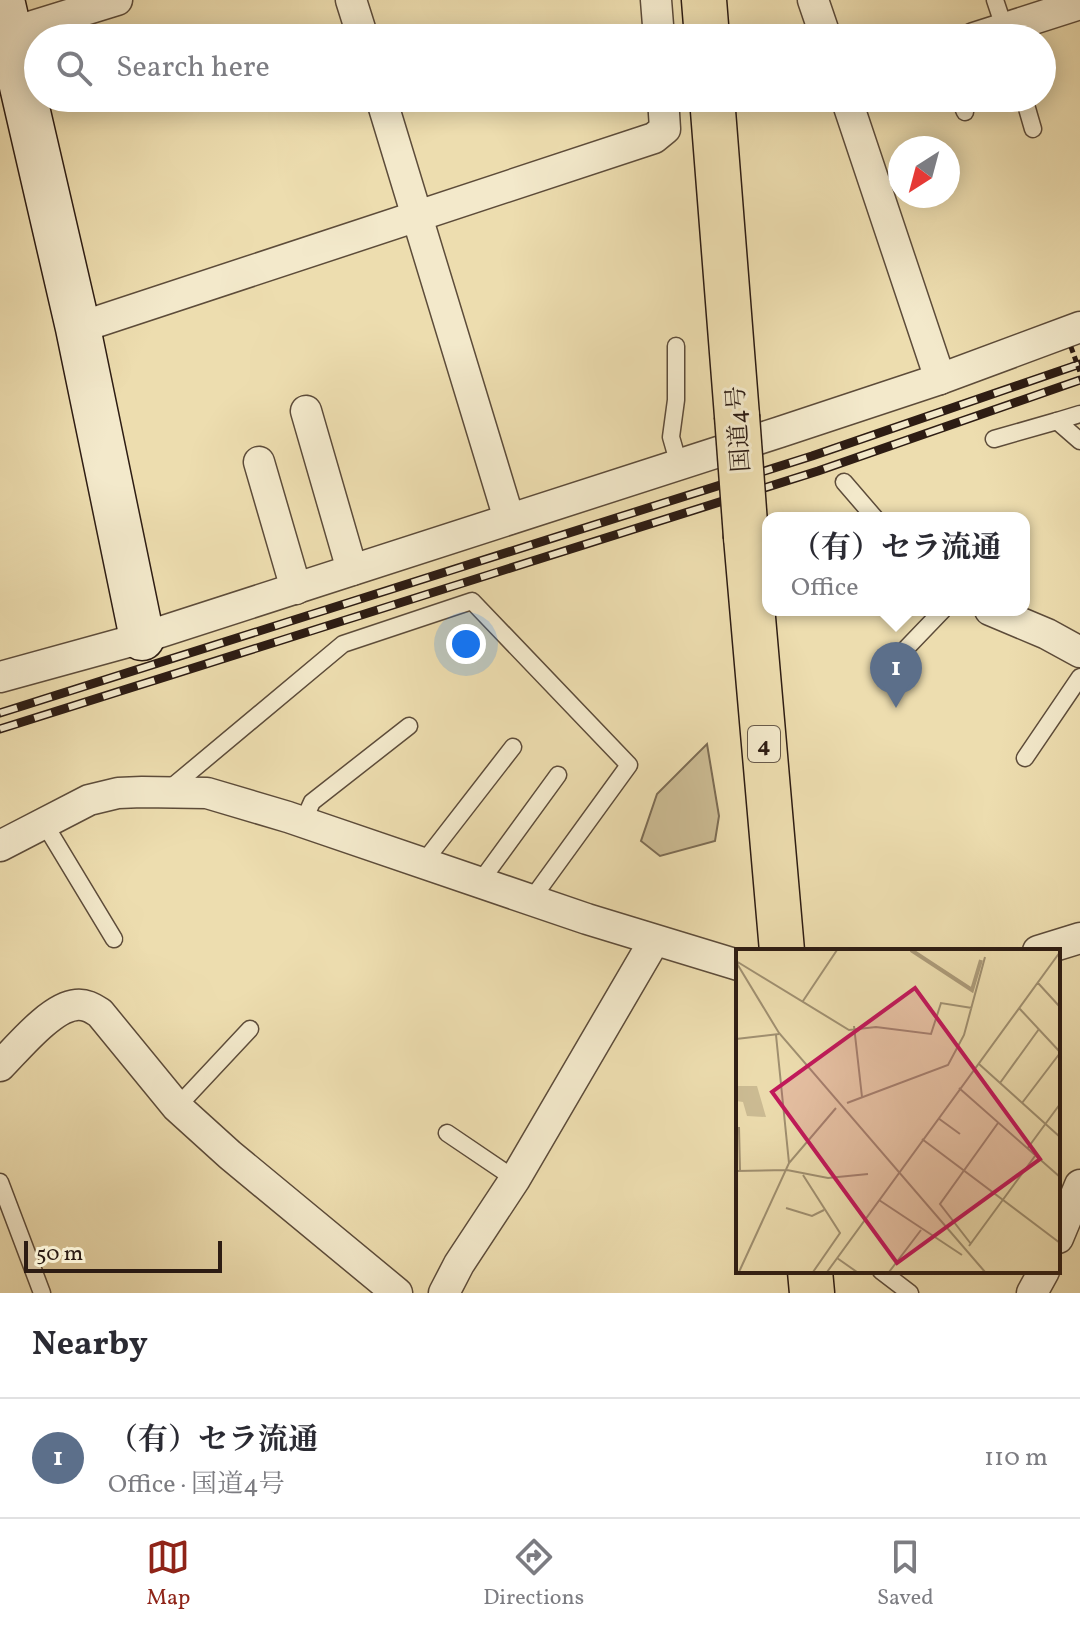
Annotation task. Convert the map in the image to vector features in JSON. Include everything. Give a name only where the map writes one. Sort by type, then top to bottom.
[{"type":"highway","points":[[704,0],[706,24]]},
{"type":"highway","name":"国道4号","points":[[713,112],[782,949]]},
{"type":"highway","points":[[810,1273],[812,1293]]},
{"type":"street","points":[[117,0],[6,16],[12,100],[78,328],[142,638]]},
{"type":"street","points":[[351,0],[359,24]]},
{"type":"street","points":[[656,0],[658,24]]},
{"type":"street","points":[[813,0],[821,24]]},
{"type":"street","points":[[1002,22],[1080,4]]},
{"type":"street","points":[[385,112],[509,519]]},
{"type":"street","points":[[78,328],[654,138],[665,129],[664,112]]},
{"type":"street","points":[[851,112],[940,379]]},
{"type":"street","points":[[0,677],[142,638],[1075,337]]},
{"type":"street","points":[[306,411],[352,570]]},
{"type":"street","points":[[259,462],[296,589]]},
{"type":"street","points":[[1004,616],[1080,652]]},
{"type":"street","points":[[0,846],[89,800],[118,793],[207,793],[303,822],[654,941],[736,964]]},
{"type":"street","points":[[1044,949],[1080,938]]},
{"type":"street","points":[[444,1293],[459,1264],[515,1179],[654,941]]},
{"type":"street","points":[[0,1066],[54,1014],[74,1005],[89,1006],[100,1013],[177,1107],[230,1155],[397,1293]]},
{"type":"street","points":[[1060,1233],[1080,1185]]},
{"type":"street","points":[[1032,1293],[1043,1273]]},
{"type":"lane","points":[[1028,112],[1033,129]]},
{"type":"lane","points":[[676,346],[676,400],[671,437],[679,465]]},
{"type":"lane","points":[[994,439],[1080,414]]},
{"type":"lane","points":[[1057,421],[1080,441]]},
{"type":"lane","points":[[844,482],[870,512]]},
{"type":"lane","points":[[165,792],[343,644],[472,601],[629,765],[531,900]]},
{"type":"lane","points":[[895,660],[937,616]]},
{"type":"lane","points":[[1025,758],[1080,677]]},
{"type":"lane","points":[[303,822],[312,802],[409,726]]},
{"type":"lane","points":[[423,863],[513,747]]},
{"type":"lane","points":[[480,882],[558,775]]},
{"type":"lane","points":[[44,823],[114,939]]},
{"type":"lane","points":[[177,1107],[250,1029]]},
{"type":"lane","points":[[447,1133],[515,1179]]},
{"type":"lane","points":[[0,1182],[42,1293]]},
{"type":"lane","points":[[884,1273],[910,1293]]},
{"type":"path","points":[[1075,337],[1080,372]]},
{"type":"shaded area","points":[[707,744],[719,816],[715,841],[660,856],[641,841],[657,794]]},
{"type":"railway","points":[[0,713],[812,456],[1080,364]]},
{"type":"railway","points":[[0,729],[818,471],[1080,380]]},
{"type":"place","name":"（有）セラ流通","points":[[896,708]]}]
